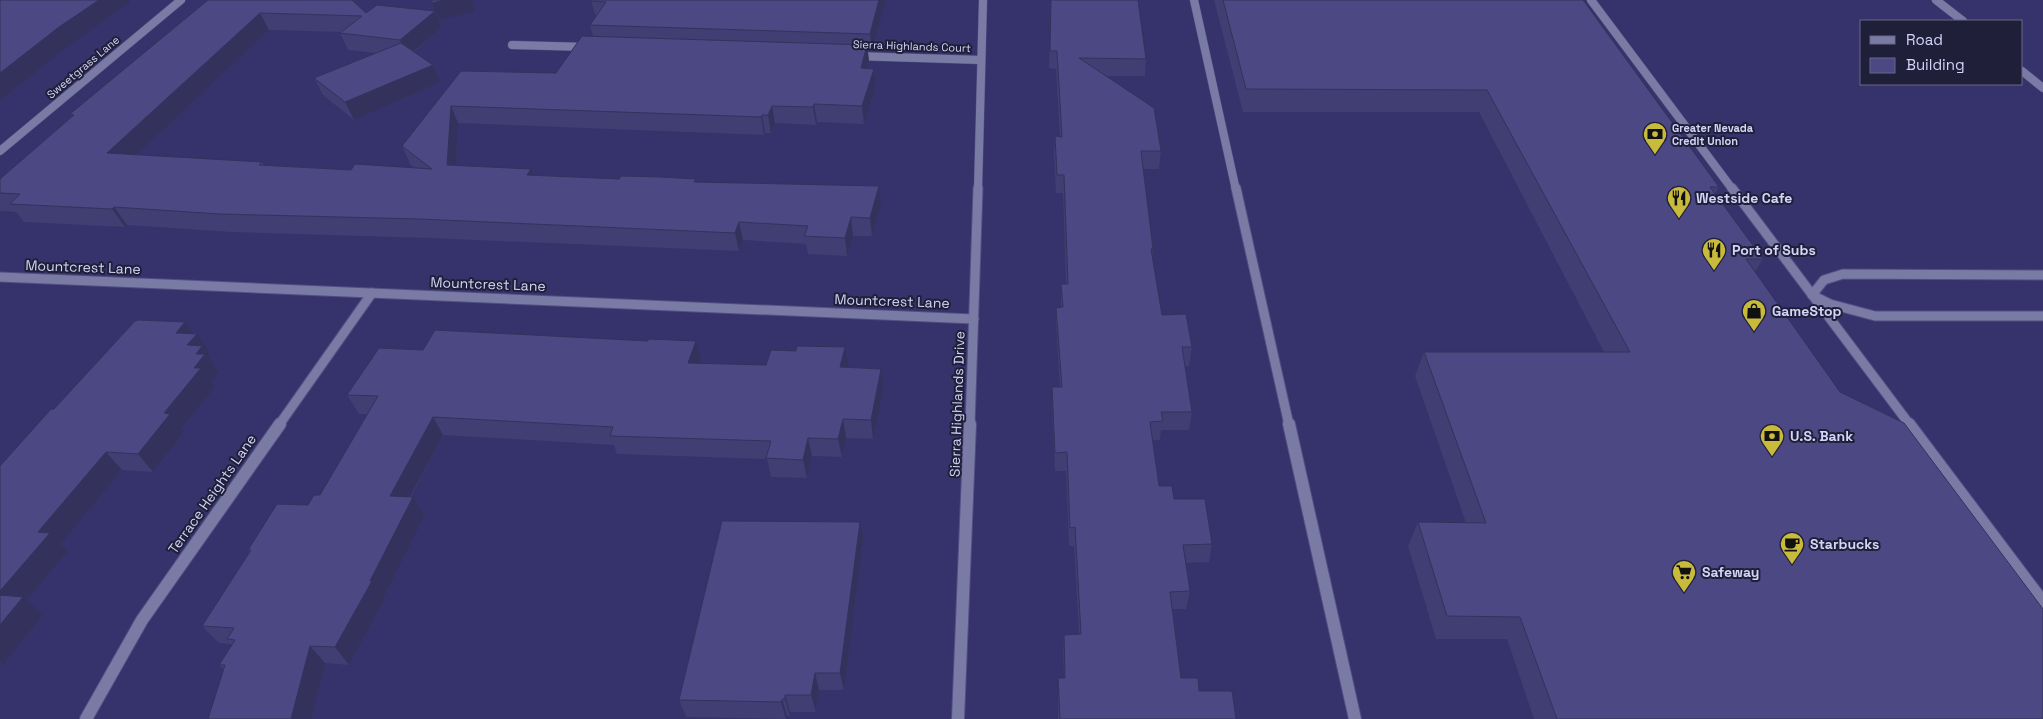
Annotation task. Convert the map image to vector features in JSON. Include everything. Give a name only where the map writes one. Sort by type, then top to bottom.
[{"type":"street","name":"Sweetgrass Lane","points":[[0,151],[181,0]]},
{"type":"street","name":"Sierra Highlands Drive","points":[[958,719],[974,319],[983,0]]},
{"type":"street","points":[[1194,0],[1355,719]]},
{"type":"street","points":[[1591,0],[2043,602]]},
{"type":"street","points":[[1936,0],[1962,20]]},
{"type":"street","points":[[512,45],[601,48]]},
{"type":"street","name":"Sierra Highlands Court","points":[[848,55],[981,60]]},
{"type":"street","points":[[2023,72],[2043,88]]},
{"type":"street","points":[[1812,295],[1818,284],[1827,278],[1843,274],[2043,275]]},
{"type":"street","name":"Mountcrest Lane","points":[[0,277],[974,319]]},
{"type":"street","name":"Terrace Heights Lane","points":[[86,719],[142,620],[372,293]]},
{"type":"street","points":[[1812,295],[1830,304],[1875,316],[2043,316]]},
{"type":"building","points":[[0,0],[99,0],[59,27],[0,73]]},
{"type":"building","points":[[208,0],[352,0],[366,13],[377,5],[435,11],[400,40],[340,33],[362,16],[260,13],[107,153],[262,162],[259,165],[351,170],[355,164],[432,169],[402,146],[461,71],[556,73],[582,36],[867,45],[861,68],[874,69],[862,106],[814,104],[813,107],[772,106],[768,115],[762,115],[761,117],[451,106],[447,165],[531,169],[527,175],[619,179],[621,176],[660,177],[696,179],[694,182],[879,186],[870,218],[851,217],[845,238],[804,236],[808,226],[739,222],[735,233],[420,219],[220,214],[114,207],[112,209],[10,204],[20,194],[0,193],[0,179],[74,115],[70,114]]},
{"type":"building","points":[[432,0],[445,0],[432,3]]},
{"type":"building","points":[[592,0],[879,0],[870,34],[590,25],[606,2]]},
{"type":"building","points":[[1051,0],[1138,0],[1146,59],[1079,58],[1154,108],[1161,151],[1141,151],[1153,249],[1151,249],[1162,315],[1186,314],[1192,347],[1182,347],[1192,412],[1161,412],[1163,421],[1150,422],[1159,486],[1172,486],[1174,499],[1205,499],[1212,544],[1183,545],[1190,591],[1170,592],[1181,678],[1198,678],[1199,691],[1232,691],[1236,719],[1060,719],[1058,678],[1065,678],[1064,635],[1081,634],[1075,527],[1070,528],[1067,452],[1055,453],[1052,387],[1062,387],[1056,308],[1063,307],[1061,284],[1068,284],[1064,175],[1057,175],[1055,136],[1062,137],[1057,51],[1050,51]]},
{"type":"building","points":[[1223,0],[1583,0],[1719,187],[1710,187],[1763,259],[1746,259],[1840,392],[1904,423],[2043,609],[2043,719],[1557,719],[1520,617],[1447,616],[1418,522],[1486,523],[1424,352],[1630,352],[1487,90],[1246,89]]},
{"type":"building","points":[[401,43],[433,65],[345,102],[314,78]]},
{"type":"building","points":[[135,321],[185,322],[176,333],[197,334],[187,345],[202,346],[196,354],[205,354],[194,368],[201,368],[164,413],[170,414],[138,454],[106,452],[38,532],[50,533],[0,591],[0,466],[51,409],[54,409]]},
{"type":"building","points":[[435,330],[648,341],[648,339],[696,341],[688,363],[766,365],[771,350],[796,351],[797,346],[845,347],[840,367],[881,369],[871,420],[843,419],[838,439],[808,438],[803,460],[766,458],[771,441],[610,436],[613,427],[433,417],[390,496],[413,497],[370,581],[372,581],[335,647],[310,646],[291,719],[208,719],[225,665],[219,665],[235,640],[227,639],[234,628],[202,626],[251,550],[248,550],[277,504],[308,505],[314,495],[320,495],[378,396],[347,395],[379,348],[423,350]]},
{"type":"building","points":[[722,521],[860,522],[840,673],[815,673],[811,695],[785,695],[785,699],[782,699],[781,702],[679,700]]},
{"type":"building","points":[[0,595],[23,597],[0,625]]},
{"type":"place","name":"Greater Nevada Credit Union","points":[[1655,155]]},
{"type":"place","name":"Westside Cafe","points":[[1679,219]]},
{"type":"place","name":"Port of Subs","points":[[1714,271]]},
{"type":"place","name":"GameStop","points":[[1754,332]]},
{"type":"place","name":"U.S. Bank","points":[[1772,457]]},
{"type":"place","name":"Starbucks","points":[[1792,565]]},
{"type":"place","name":"Safeway","points":[[1684,593]]}]
